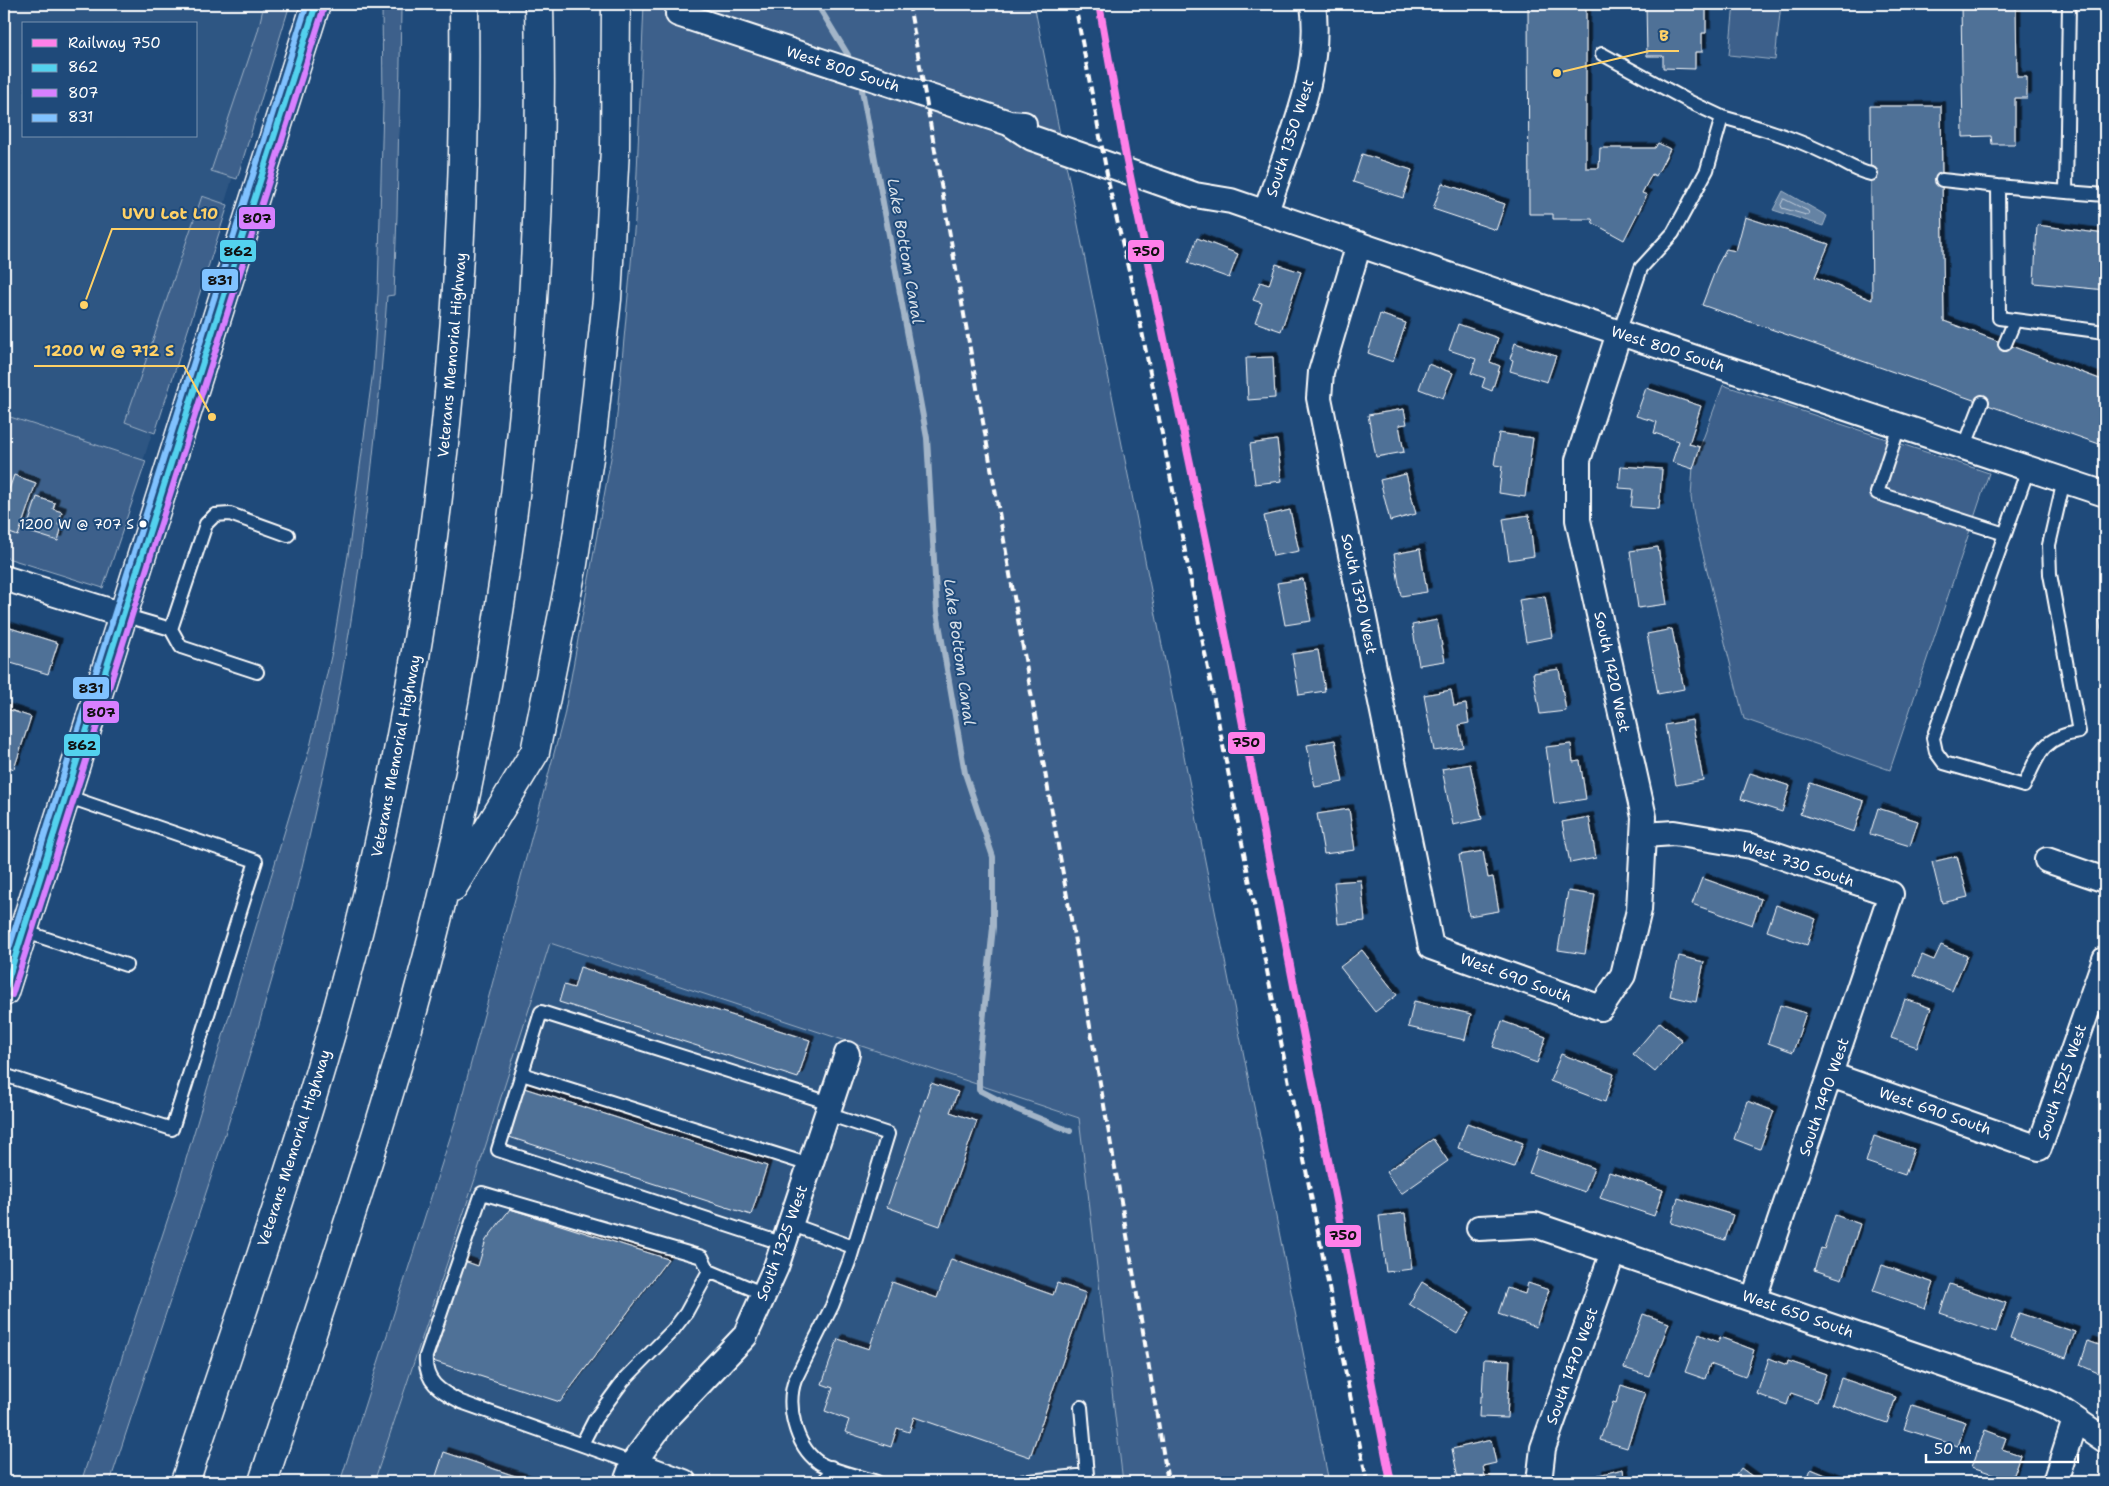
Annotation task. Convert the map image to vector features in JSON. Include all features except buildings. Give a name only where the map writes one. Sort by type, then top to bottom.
[{"type":"main road","points":[[4,992],[316,4]]},
{"type":"main road","name":"Veterans Memorial Highway","points":[[185,1482],[324,1056],[370,881],[408,701],[432,553],[450,404],[458,296],[463,186],[464,4]]},
{"type":"main road","points":[[263,1482],[390,1094],[440,908],[458,828],[488,673],[510,528],[531,323],[538,181],[539,4]]},
{"type":"main road","points":[[440,908],[535,752],[563,619],[591,445],[607,299],[615,149],[616,4]]},
{"type":"street","name":"South 1350 West","points":[[1266,212],[1310,78],[1314,52],[1313,4]]},
{"type":"street","name":"West 800 South","points":[[677,9],[1008,123],[1032,138],[1152,180],[1207,198],[1231,201],[1266,212],[1620,333],[2105,494]]},
{"type":"street","name":"South 1370 West","points":[[1360,244],[1321,372],[1319,398],[1431,947]]},
{"type":"street","name":"South 1420 West","points":[[1601,1008],[1623,975],[1639,910],[1644,817],[1578,520],[1578,460],[1620,333]]},
{"type":"street","points":[[4,578],[123,615]]},
{"type":"street","name":"West 730 South","points":[[1644,835],[1674,833],[1751,846],[1891,894]]},
{"type":"street","points":[[2047,860],[2105,880]]},
{"type":"street","name":"South 1490 West","points":[[1754,1298],[1832,1076],[1891,894]]},
{"type":"street","name":"West 690 South","points":[[1431,947],[1601,1008]]},
{"type":"street","name":"South 1525 West","points":[[2039,1148],[2105,960]]},
{"type":"street","name":"South 1325 West","points":[[630,1472],[664,1421],[745,1336],[764,1294],[787,1234],[847,1054]]},
{"type":"street","name":"West 690 South","points":[[1832,1076],[2039,1148]]},
{"type":"street","name":"West 650 South","points":[[1479,1228],[1535,1225],[1754,1298],[2023,1392],[2054,1405],[2105,1440]]},
{"type":"street","name":"South 1470 West","points":[[1539,1482],[1543,1448],[1613,1252]]},
{"type":"street","points":[[2055,1482],[2075,1420]]},
{"type":"street","points":[[630,1472],[684,1482]]},
{"type":"lane","points":[[2066,192],[2070,4]]},
{"type":"lane","points":[[1602,54],[1690,102],[1722,117],[1777,132],[1827,153],[1860,172],[1871,174]]},
{"type":"lane","points":[[1620,333],[1641,268],[1673,233],[1707,170],[1722,117]]},
{"type":"lane","points":[[1942,180],[2105,194]]},
{"type":"lane","points":[[1998,186],[1998,318],[2105,332]]},
{"type":"lane","points":[[2005,344],[2015,320]]},
{"type":"lane","points":[[1964,448],[1982,402]]},
{"type":"lane","points":[[1899,426],[1877,493],[2005,534]]},
{"type":"lane","points":[[2028,469],[1933,738],[1936,752],[1944,763],[2024,786],[2036,758],[2045,746],[2064,734],[2079,732],[2050,574],[2048,545],[2064,480]]},
{"type":"lane","points":[[171,629],[206,524],[215,515],[230,514],[288,534]]},
{"type":"lane","points":[[123,615],[171,629],[181,647],[257,672]]},
{"type":"lane","points":[[4,1074],[172,1129],[256,861],[66,796]]},
{"type":"lane","points":[[23,931],[126,965]]},
{"type":"lane","points":[[853,1247],[787,1234],[498,1150],[541,1012],[829,1109],[888,1134],[853,1247],[832,1306],[791,1390],[791,1405],[801,1441],[809,1452],[819,1462],[877,1482]]},
{"type":"lane","points":[[522,1074],[810,1165]]},
{"type":"lane","points":[[630,1472],[582,1444],[461,1402],[442,1392],[430,1381],[425,1367],[426,1356],[482,1193],[702,1257],[709,1271],[764,1294]]},
{"type":"lane","points":[[582,1444],[594,1418],[623,1381],[673,1330],[686,1313],[709,1271]]},
{"type":"lane","points":[[1019,1482],[1087,1475],[1081,1407]]},
{"type":"lane","points":[[825,1482],[831,1467]]},
{"type":"shaded area","points":[[4,4],[294,4],[285,12],[103,588],[4,557],[4,449],[8,436],[4,435]]},
{"type":"shaded area","points":[[264,4],[290,4],[237,179],[211,171],[258,31]]},
{"type":"shaded area","points":[[382,4],[400,4],[401,11],[394,295],[387,296],[372,464],[362,548],[335,715],[299,881],[258,1027],[217,1158],[110,1482],[81,1482],[171,1209],[310,747],[332,652],[348,555],[373,371],[378,293],[383,104]]},
{"type":"shaded area","points":[[644,4],[1034,4],[1329,1482],[1123,1482],[1079,1118],[550,943],[475,1179],[374,1482],[340,1482],[456,1119],[564,716],[615,436],[635,220]]},
{"type":"shaded area","points":[[1734,4],[1781,4],[1775,60],[1729,55]]},
{"type":"shaded area","points":[[202,196],[228,205],[155,433],[125,422]]},
{"type":"shaded area","points":[[1723,385],[1989,473],[1890,770],[1744,719],[1695,522],[1691,497],[1693,466]]},
{"type":"shaded area","points":[[4,415],[146,461],[103,588],[4,557],[4,449],[8,436],[4,435]]},
{"type":"shaded area","points":[[550,943],[1079,1118],[1123,1482],[374,1482],[475,1179]]},
{"type":"water","points":[[1783,191],[1827,216],[1823,226],[1773,210]]},
{"type":"waterway","name":"Lake Bottom Canal","points":[[817,4],[848,55]]},
{"type":"waterway","name":"Lake Bottom Canal","points":[[862,90],[927,438],[937,612],[965,773],[993,857],[993,927],[979,1060],[979,1090],[1016,1109],[1070,1131]]},
{"type":"railway","points":[[909,4],[1128,1241],[1168,1482]]},
{"type":"railway","points":[[1075,4],[1110,190],[1137,306],[1367,1482]]},
{"type":"rail line","name":"750","points":[[1099,4],[1126,157],[1219,602],[1391,1482]]},
{"type":"transit line","name":"831","points":[[4,964],[307,4]]},
{"type":"transit line","name":"862","points":[[4,992],[316,4]]},
{"type":"transit line","name":"807","points":[[12,995],[324,7]]},
{"type":"place","name":"B","points":[[1557,73]]},
{"type":"place","name":"UVU Lot L10","points":[[84,305]]},
{"type":"place","name":"1200 W @ 712 S","points":[[212,417]]},
{"type":"place","name":"1200 W @ 707 S","points":[[143,524]]}]
